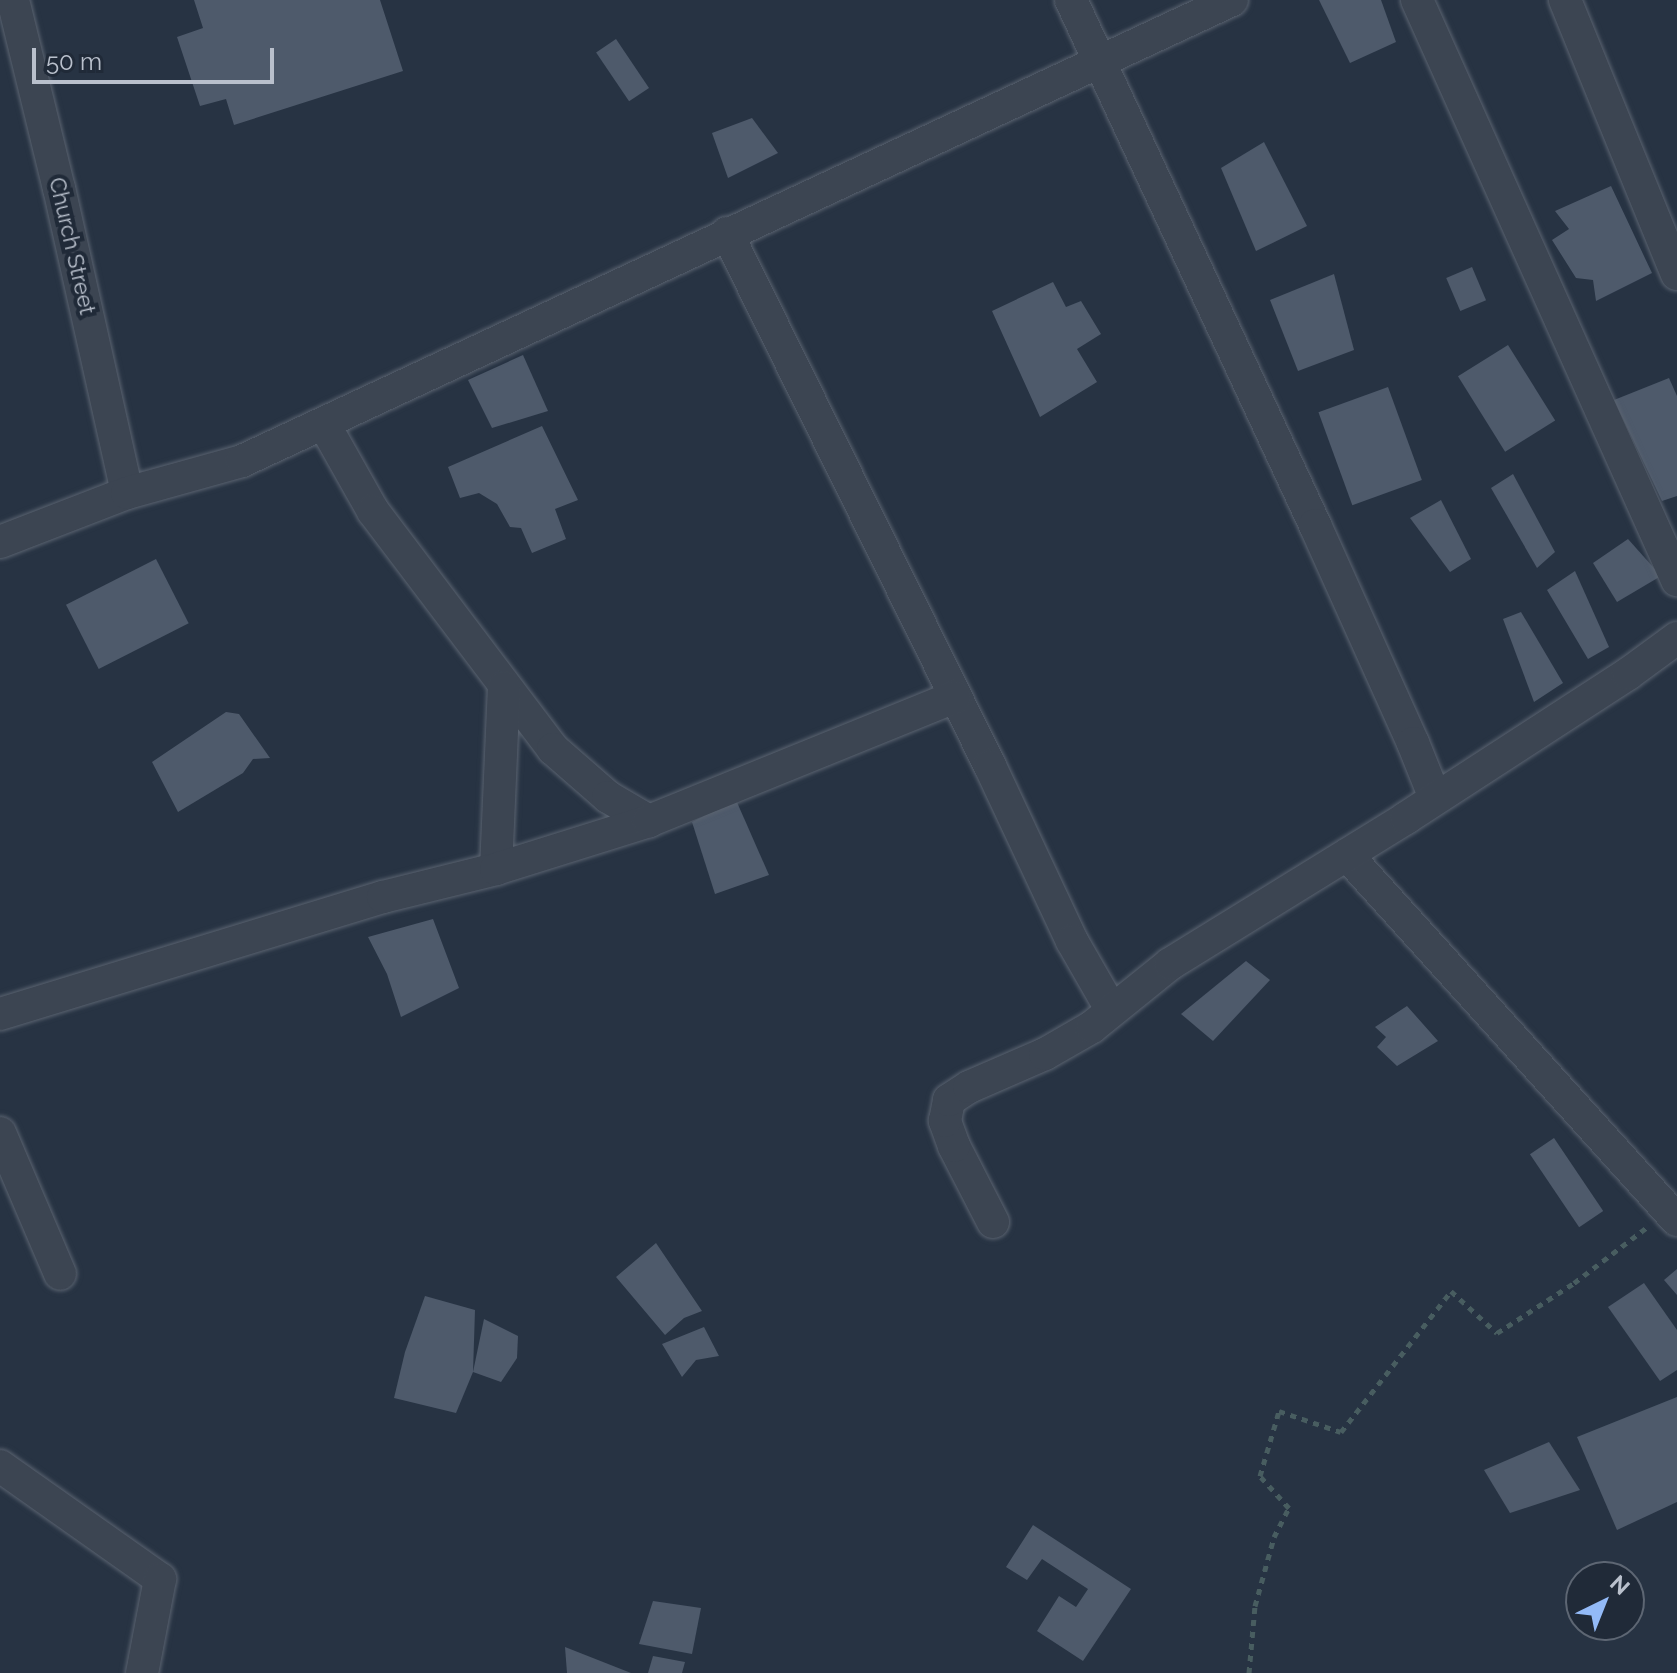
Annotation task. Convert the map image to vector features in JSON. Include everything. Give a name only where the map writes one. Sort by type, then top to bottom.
[{"type":"street","name":"Church Street","points":[[13,0],[127,493]]},
{"type":"street","points":[[1071,0],[1321,540],[1435,798]]},
{"type":"street","points":[[0,542],[127,493],[242,461],[1097,60],[1232,0]]},
{"type":"street","points":[[1417,0],[1677,580]]},
{"type":"street","points":[[1565,0],[1677,274]]},
{"type":"street","points":[[727,233],[1072,941],[1111,1009]]},
{"type":"street","points":[[324,424],[373,511],[553,749],[583,777],[649,821]]},
{"type":"street","points":[[993,1222],[954,1146],[945,1121],[949,1100],[969,1087],[1075,1038],[1170,964],[1347,855],[1628,674],[1677,638]]},
{"type":"street","points":[[496,869],[504,687]]},
{"type":"street","points":[[0,1014],[383,897],[496,869],[649,821],[955,697]]},
{"type":"street","points":[[1347,855],[1673,1216]]},
{"type":"street","points":[[0,1133],[60,1274]]},
{"type":"street","points":[[0,1466],[160,1579],[142,1673]]},
{"type":"path","points":[[1249,1673],[1255,1606],[1274,1537],[1289,1508],[1260,1476],[1279,1411],[1341,1432],[1451,1291],[1497,1333],[1673,1216]]},
{"type":"building","points":[[194,0],[380,0],[403,71],[234,125],[226,99],[200,106],[177,37],[203,28]]},
{"type":"building","points":[[1319,0],[1381,0],[1396,42],[1350,63]]},
{"type":"building","points":[[616,39],[649,88],[629,101],[596,52]]},
{"type":"building","points":[[752,118],[778,153],[728,178],[712,133]]},
{"type":"building","points":[[1264,142],[1307,226],[1256,251],[1221,168]]},
{"type":"building","points":[[1611,186],[1652,273],[1596,301],[1593,280],[1576,278],[1552,240],[1569,229],[1555,211]]},
{"type":"building","points":[[1472,267],[1486,300],[1460,311],[1446,278]]},
{"type":"building","points":[[1334,274],[1354,350],[1298,371],[1270,300]]},
{"type":"building","points":[[1053,282],[1066,307],[1081,301],[1101,334],[1077,349],[1097,382],[1040,417],[992,311]]},
{"type":"building","points":[[1508,345],[1555,420],[1505,452],[1458,376]]},
{"type":"building","points":[[523,355],[548,411],[492,428],[468,380]]},
{"type":"building","points":[[1669,378],[1677,396],[1677,496],[1662,501],[1614,400]]},
{"type":"building","points":[[1388,387],[1422,480],[1352,505],[1318,412]]},
{"type":"building","points":[[542,426],[578,500],[555,509],[566,539],[532,553],[521,528],[510,527],[497,504],[479,493],[460,498],[448,467]]},
{"type":"building","points":[[1513,474],[1555,552],[1537,568],[1491,488]]},
{"type":"building","points":[[1441,500],[1471,559],[1450,572],[1410,518]]},
{"type":"building","points":[[1628,539],[1661,576],[1617,602],[1593,563]]},
{"type":"building","points":[[156,559],[189,623],[99,669],[66,605]]},
{"type":"building","points":[[1575,571],[1609,647],[1588,659],[1547,590]]},
{"type":"building","points":[[1521,612],[1563,683],[1534,702],[1503,619]]},
{"type":"building","points":[[226,712],[239,714],[270,758],[253,759],[243,773],[178,812],[152,762]]},
{"type":"building","points":[[736,800],[769,875],[715,894],[692,822]]},
{"type":"building","points":[[433,919],[459,988],[401,1017],[387,974],[368,937]]},
{"type":"building","points":[[1246,961],[1270,980],[1213,1041],[1181,1014]]},
{"type":"building","points":[[1407,1006],[1438,1041],[1397,1066],[1377,1047],[1386,1037],[1375,1027]]},
{"type":"building","points":[[1554,1138],[1603,1211],[1579,1227],[1530,1154]]},
{"type":"building","points":[[656,1243],[702,1311],[684,1318],[665,1335],[616,1277]]},
{"type":"building","points":[[1677,1269],[1677,1295],[1664,1280]]},
{"type":"building","points":[[1644,1283],[1677,1330],[1677,1370],[1660,1381],[1608,1307]]},
{"type":"building","points":[[425,1296],[475,1310],[473,1372],[456,1413],[394,1398],[405,1352]]},
{"type":"building","points":[[484,1319],[518,1336],[517,1358],[501,1382],[473,1372]]},
{"type":"building","points":[[704,1327],[719,1356],[696,1360],[682,1377],[662,1344]]},
{"type":"building","points":[[1677,1397],[1677,1502],[1617,1530],[1577,1437]]},
{"type":"building","points":[[1549,1442],[1580,1490],[1510,1513],[1484,1470]]},
{"type":"building","points":[[1033,1525],[1131,1589],[1083,1661],[1037,1631],[1059,1596],[1076,1607],[1088,1589],[1042,1559],[1027,1580],[1006,1567]]},
{"type":"building","points":[[653,1601],[701,1608],[692,1654],[639,1644]]},
{"type":"building","points":[[565,1647],[631,1673],[567,1673]]},
{"type":"building","points":[[653,1656],[685,1662],[682,1673],[648,1673]]}]
